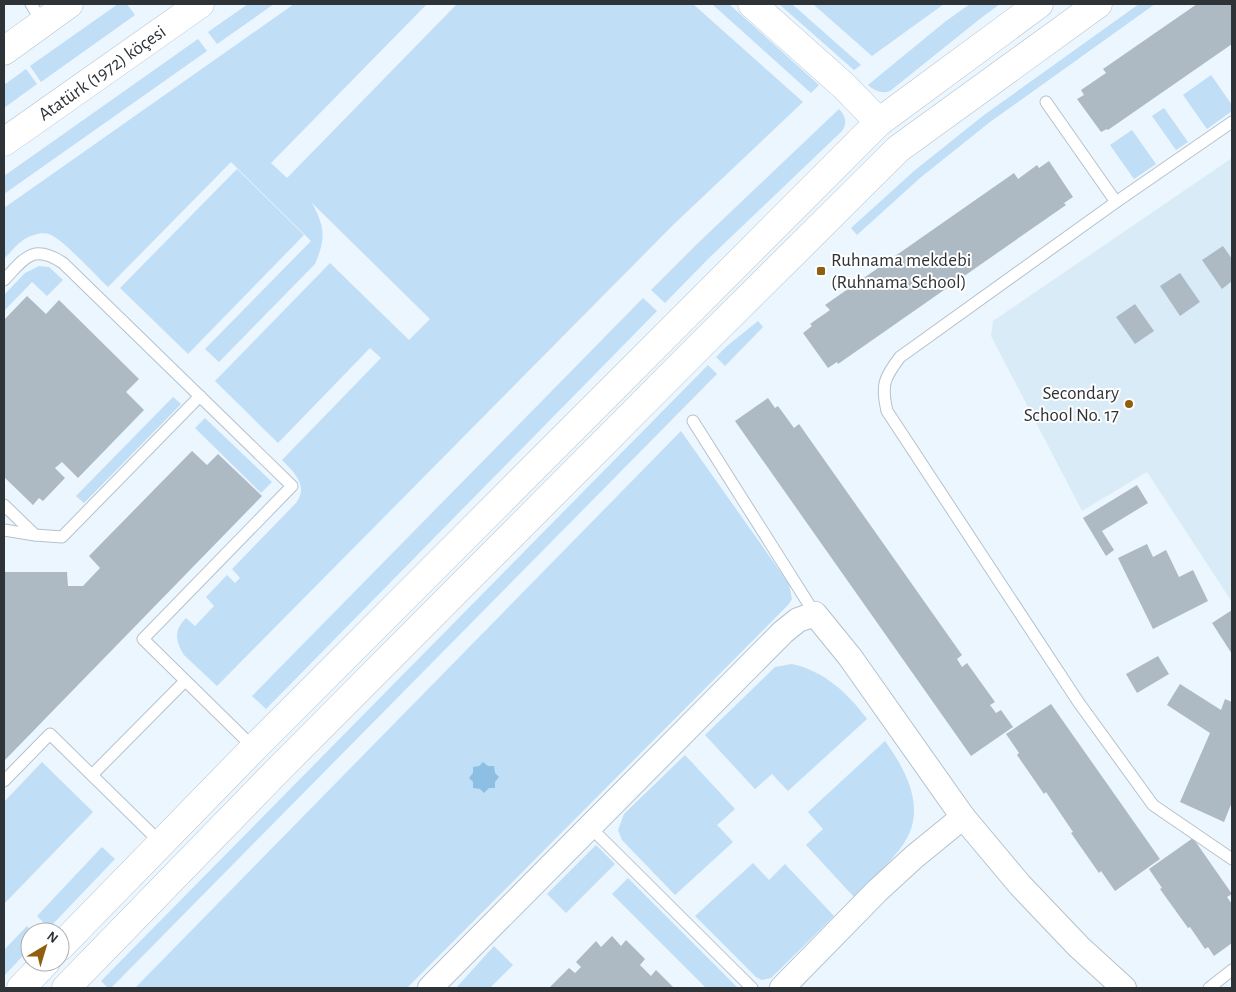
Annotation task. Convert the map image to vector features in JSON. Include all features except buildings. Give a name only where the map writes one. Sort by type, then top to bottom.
[{"type":"main road","points":[[4,50],[37,13],[69,4]]},
{"type":"main road","name":"Atatürk (1972) köçesi","points":[[4,142],[200,4]]},
{"type":"main road","points":[[752,4],[844,86],[879,122]]},
{"type":"main road","points":[[70,937],[254,748],[879,122],[1039,4]]},
{"type":"main road","points":[[66,988],[298,750],[698,347],[898,149],[1098,4]]},
{"type":"main road","points":[[20,988],[36,972]]},
{"type":"street","points":[[430,988],[784,632],[798,620],[815,614],[850,657],[963,817],[1020,884],[1080,947],[1124,988]]},
{"type":"street","points":[[782,988],[914,857],[963,817]]},
{"type":"lane","points":[[1046,102],[1116,202]]},
{"type":"lane","points":[[1232,122],[900,356],[888,373],[883,393],[887,411],[892,420],[1079,702],[1154,805],[1232,859]]},
{"type":"lane","points":[[4,280],[29,256],[40,252],[51,255],[63,262],[292,486],[143,639],[254,748]]},
{"type":"lane","points":[[4,530],[62,537],[200,396]]},
{"type":"lane","points":[[693,420],[815,614]]},
{"type":"lane","points":[[4,505],[34,535]]},
{"type":"lane","points":[[92,775],[185,681]]},
{"type":"lane","points":[[4,781],[50,734],[161,843]]},
{"type":"lane","points":[[590,827],[752,988]]},
{"type":"lane","points":[[1209,988],[1232,970]]},
{"type":"shaded area","points":[[118,4],[127,4],[135,15],[41,82],[30,66]]},
{"type":"shaded area","points":[[248,4],[274,4],[217,44],[208,32]]},
{"type":"shaded area","points":[[294,4],[427,4],[271,163],[287,178],[457,4],[693,4],[803,102],[674,224],[217,686],[184,655],[177,636],[179,627],[186,618],[195,626],[214,606],[206,597],[227,575],[235,583],[240,578],[232,569],[300,497],[301,491],[298,480],[282,460],[381,358],[370,348],[278,443],[215,381],[330,263],[409,340],[430,319],[312,203],[322,226],[321,247],[315,264],[219,362],[205,349],[311,241],[231,162],[108,287],[71,250],[49,234],[38,234],[25,239],[4,259],[4,208]]},
{"type":"shaded area","points":[[712,4],[729,4],[819,85],[811,93]]},
{"type":"shaded area","points":[[779,4],[792,4],[861,65],[854,70]]},
{"type":"shaded area","points":[[813,4],[944,4],[872,56]]},
{"type":"shaded area","points":[[970,4],[1000,4],[890,91],[879,91],[868,85],[946,21]]},
{"type":"shaded area","points":[[1139,4],[1155,4],[990,122],[920,178],[857,235],[851,228],[914,171],[984,115]]},
{"type":"shaded area","points":[[198,39],[207,51],[4,194],[4,176]]},
{"type":"shaded area","points":[[26,69],[37,84],[4,108],[4,85]]},
{"type":"shaded area","points":[[1211,75],[1232,105],[1232,111],[1207,129],[1183,95]]},
{"type":"shaded area","points":[[1164,108],[1188,142],[1176,150],[1152,116]]},
{"type":"shaded area","points":[[839,109],[845,119],[842,131],[709,258],[665,303],[651,290],[696,245]]},
{"type":"shaded area","points":[[1132,130],[1156,164],[1134,179],[1110,145]]},
{"type":"shaded area","name":"Secondary School No. 17","points":[[1232,158],[1232,602],[1147,472],[1082,511],[991,336],[993,321]]},
{"type":"shaded area","points":[[237,169],[304,235],[188,354],[120,288]]},
{"type":"shaded area","points":[[39,266],[49,267],[63,280],[47,296],[32,282],[4,311],[4,295],[25,273]]},
{"type":"shaded area","points":[[643,298],[657,311],[266,709],[252,696]]},
{"type":"shaded area","points":[[758,321],[763,327],[725,366],[716,357]]},
{"type":"shaded area","points":[[708,365],[717,374],[111,988],[108,988],[101,981]]},
{"type":"shaded area","points":[[173,397],[181,404],[84,503],[76,496]]},
{"type":"shaded area","points":[[205,418],[272,482],[261,493],[195,428]]},
{"type":"shaded area","points":[[681,431],[789,584],[792,599],[789,604],[407,988],[135,988]]},
{"type":"shaded area","points":[[792,664],[815,672],[834,684],[852,700],[867,719],[788,791],[772,774],[755,789],[705,735],[775,667]]},
{"type":"shaded area","points":[[885,741],[900,764],[911,790],[914,803],[914,817],[911,830],[899,850],[854,897],[806,845],[823,829],[808,812]]},
{"type":"shaded area","points":[[685,755],[735,809],[717,825],[733,842],[675,895],[622,840],[618,830],[624,814]]},
{"type":"shaded area","points":[[42,762],[93,812],[4,904],[4,802]]},
{"type":"shaded area","points":[[483,762],[488,766],[494,766],[495,773],[499,777],[495,782],[495,788],[489,788],[484,793],[480,789],[473,788],[473,782],[469,778],[473,773],[473,767],[479,766]]},
{"type":"shaded area","points":[[596,845],[615,864],[566,913],[547,894]]},
{"type":"shaded area","points":[[102,847],[115,859],[55,922],[43,922],[37,916]]},
{"type":"shaded area","points":[[753,863],[769,880],[785,864],[834,916],[771,978],[762,980],[756,977],[695,916]]},
{"type":"shaded area","points":[[628,878],[738,988],[706,988],[612,894]]},
{"type":"shaded area","points":[[20,933],[20,959],[4,976],[4,950]]},
{"type":"shaded area","points":[[494,946],[513,965],[490,988],[456,988]]},
{"type":"place","name":"Ruhnama mekdebi (Ruhnama School)","points":[[821,271]]},
{"type":"place","name":"Secondary School No. 17","points":[[1129,404]]}]
